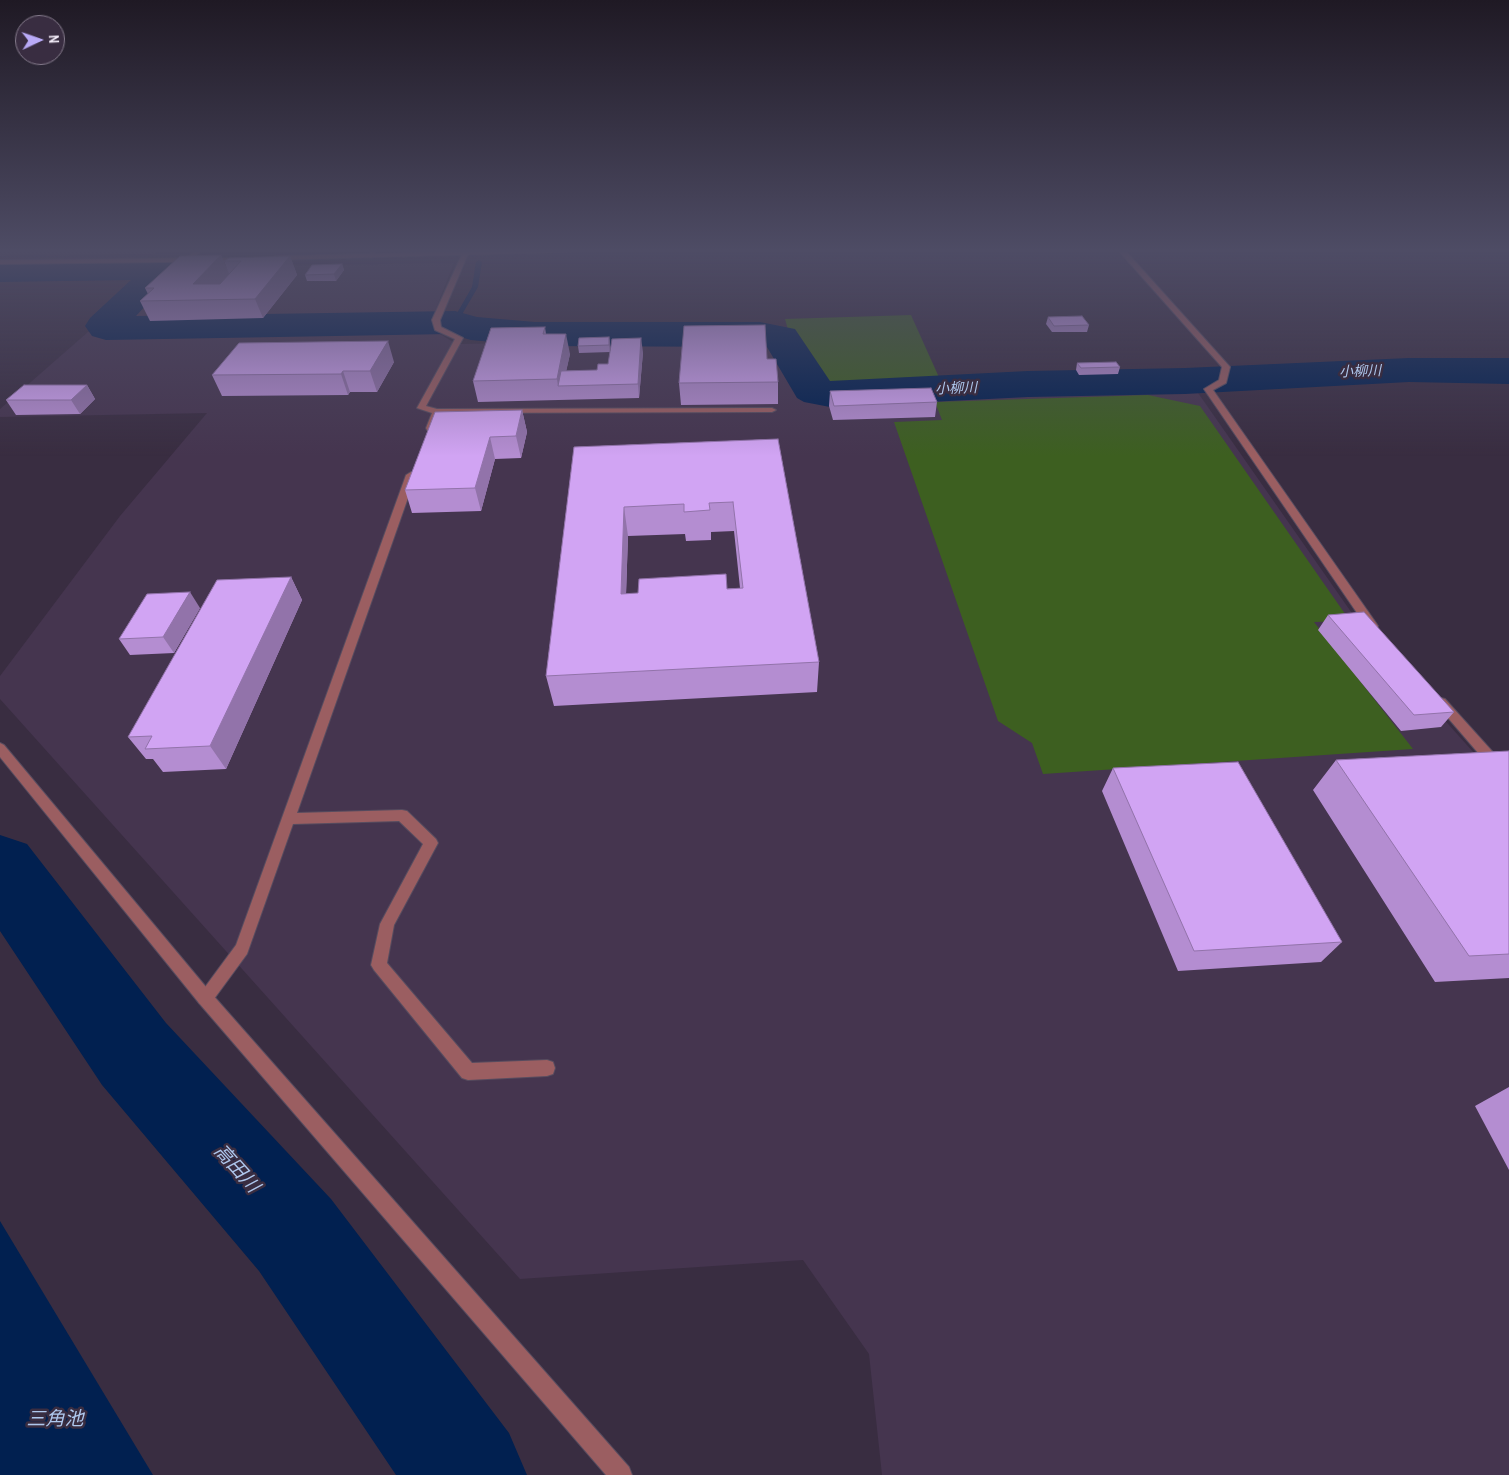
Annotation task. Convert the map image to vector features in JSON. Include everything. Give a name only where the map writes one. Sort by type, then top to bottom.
[{"type":"street","points":[[439,318],[437,324],[460,338],[422,408],[437,411],[772,410]]},
{"type":"street","points":[[1182,318],[1226,367],[1224,378],[1208,389],[1379,634]]},
{"type":"street","points":[[427,436],[437,411]]},
{"type":"street","points":[[205,998],[242,949],[417,461]]},
{"type":"street","points":[[1431,690],[1509,779]]},
{"type":"street","points":[[0,748],[205,998],[622,1475]]},
{"type":"street","points":[[288,819],[402,815],[431,843],[387,924],[379,965],[468,1072],[547,1068]]},
{"type":"shaded area","points":[[123,318],[337,318],[119,322]]},
{"type":"shaded area","points":[[429,327],[456,344],[777,340],[793,388],[806,398],[825,403],[1196,390],[1363,629],[1509,792],[1509,1475],[882,1475],[869,1354],[803,1260],[520,1279],[0,699],[0,676],[120,516],[207,413],[0,417],[0,409],[88,332]]},
{"type":"green space","points":[[912,318],[942,384],[825,390],[817,386],[790,337],[785,319]]},
{"type":"green space","points":[[1148,395],[1200,406],[1350,621],[1314,622],[1413,749],[1043,774],[1032,743],[998,721],[894,422],[942,420],[935,402]]},
{"type":"water","name":"三角池","points":[[0,1221],[153,1475],[0,1475]]},
{"type":"building","points":[[1049,318],[1083,318],[1089,325],[1054,326]]},
{"type":"building","points":[[765,325],[767,359],[776,359],[778,382],[679,383],[684,326]]},
{"type":"building","points":[[545,327],[543,334],[566,334],[557,379],[473,381],[491,328]]},
{"type":"building","points":[[609,337],[609,345],[578,346],[579,338]]},
{"type":"building","points":[[641,338],[638,384],[558,386],[561,371],[597,370],[598,364],[608,364],[612,339]]},
{"type":"building","points":[[388,341],[370,371],[343,371],[341,374],[212,375],[239,343]]},
{"type":"building","points":[[1116,362],[1120,367],[1081,368],[1077,363]]},
{"type":"building","points":[[24,385],[87,385],[71,400],[6,400]]},
{"type":"building","points":[[931,388],[937,402],[834,406],[830,391]]},
{"type":"building","points":[[522,410],[516,436],[490,437],[475,488],[405,490],[435,412]]},
{"type":"building","points":[[778,439],[819,662],[546,676],[574,447]],"holes":[[[733,502],[743,588],[727,589],[726,574],[639,579],[638,593],[621,594],[624,507],[684,504],[684,512],[710,510],[709,503]]]},
{"type":"building","points":[[291,577],[210,746],[145,749],[152,736],[128,737],[217,580]]},
{"type":"building","points":[[190,592],[163,637],[119,639],[147,594]]},
{"type":"building","points":[[1364,612],[1454,712],[1414,715],[1328,615]]},
{"type":"building","points":[[1509,751],[1509,954],[1469,956],[1336,760]]},
{"type":"building","points":[[1238,762],[1342,942],[1194,951],[1113,768]]},
{"type":"waterway","name":"小柳川","points":[[112,318],[104,326],[106,328],[455,322],[471,328],[535,334],[760,334],[781,337],[812,389],[819,393],[830,394],[1028,384],[1185,381],[1409,370],[1509,371]]},
{"type":"waterway","points":[[455,322],[457,318]]},
{"type":"waterway","name":"高田川","points":[[0,867],[134,1054],[295,1235],[467,1475]]}]
